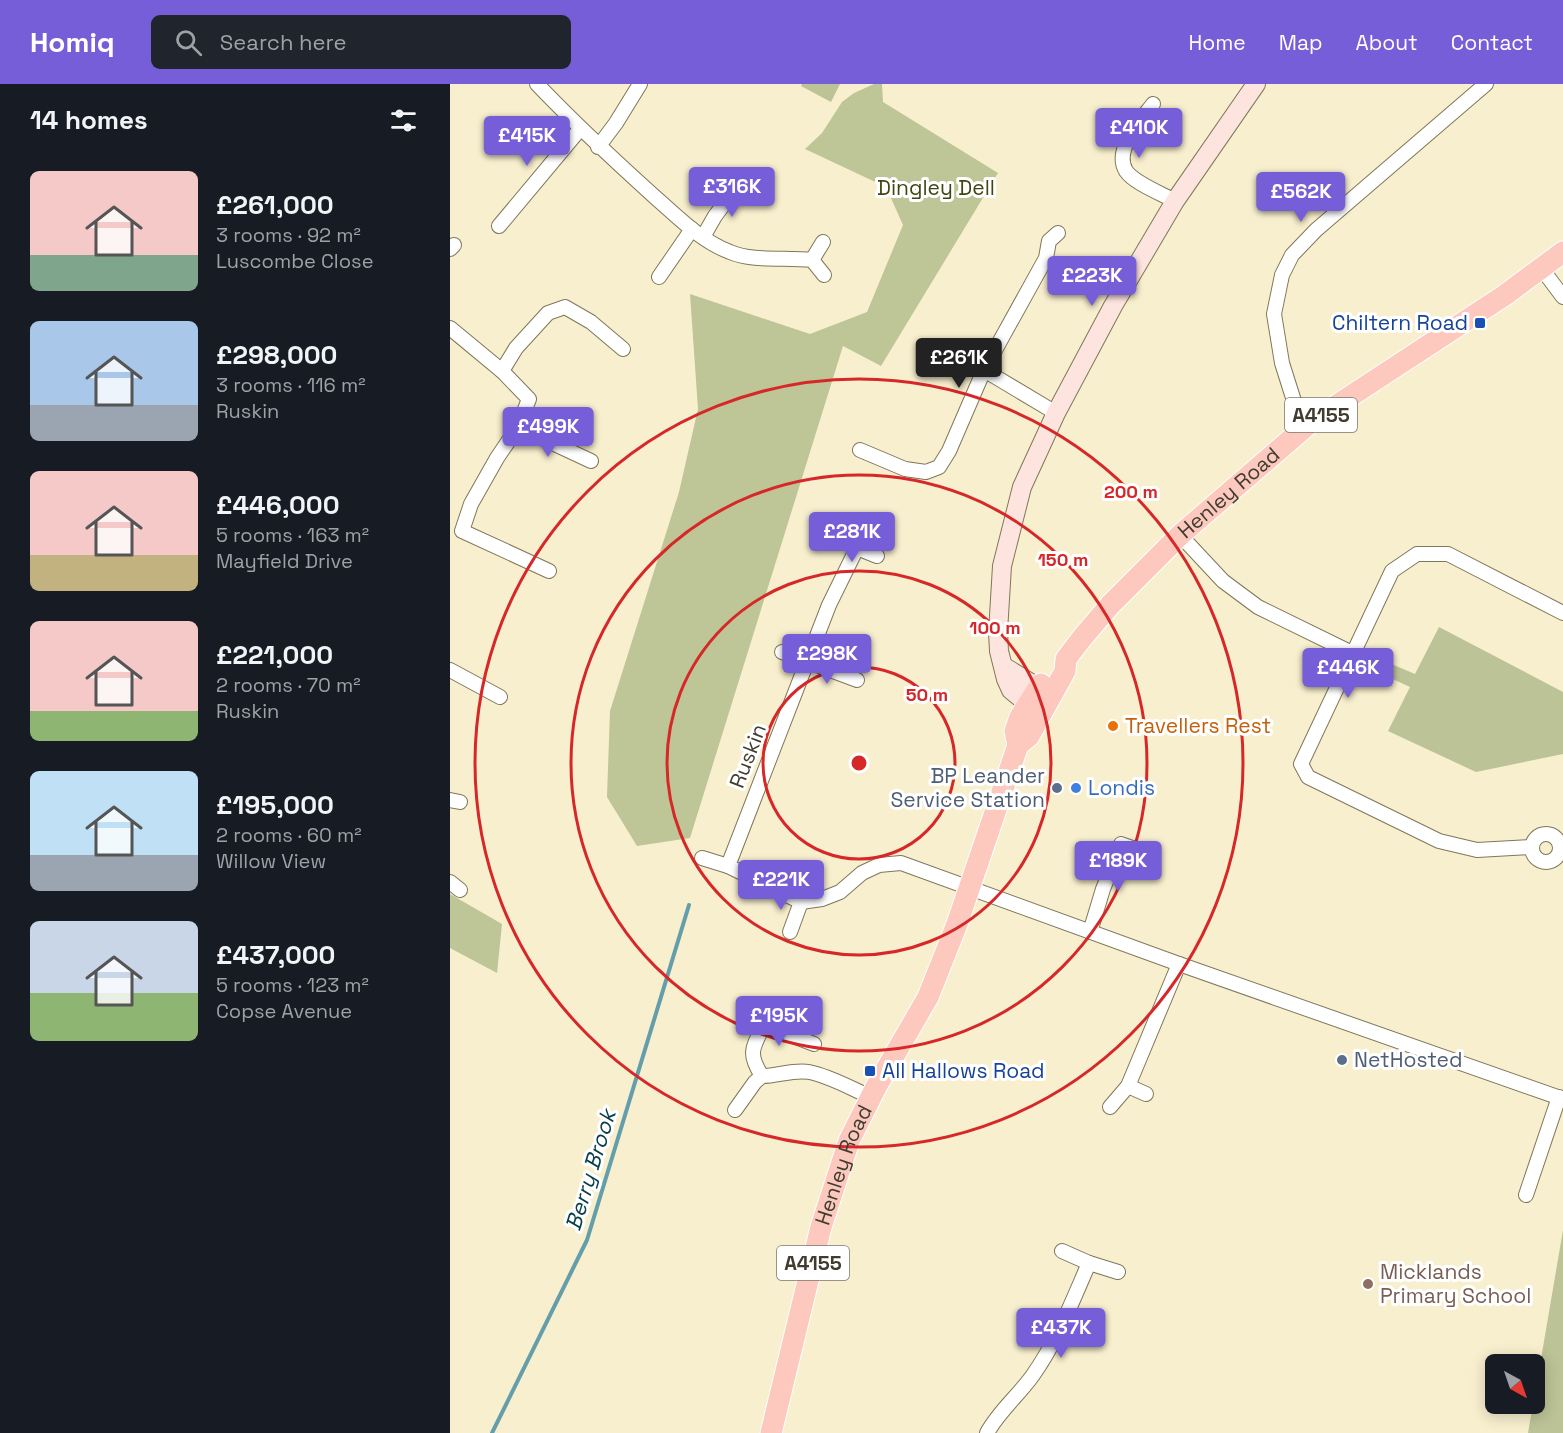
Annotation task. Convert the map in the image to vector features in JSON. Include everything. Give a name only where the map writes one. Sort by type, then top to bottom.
[{"type":"main road","points":[[1038,698],[1011,690],[1006,680],[999,651],[998,600],[1002,566],[1022,487],[1056,413],[1113,306],[1175,201],[1256,84]]},
{"type":"main road","name":"Henley Road","points":[[771,1433],[822,1227],[849,1141],[928,997],[969,889],[1018,745],[1015,731],[1020,717],[1038,698],[1054,665],[1066,659],[1111,604],[1180,535],[1311,422],[1542,269],[1563,252]]},
{"type":"street","points":[[537,84],[598,147],[697,233],[730,253],[760,258],[787,257],[812,260],[824,275]]},
{"type":"street","points":[[598,147],[640,84]]},
{"type":"street","points":[[1311,422],[1294,401],[1282,363],[1274,314],[1282,275],[1292,255],[1316,230],[1486,84]]},
{"type":"street","points":[[1153,105],[1134,128],[1122,159],[1126,171],[1134,178],[1175,201]]},
{"type":"street","points":[[499,226],[580,129]]},
{"type":"street","points":[[659,277],[715,216],[738,185]]},
{"type":"street","points":[[860,450],[905,469],[926,472],[939,467],[949,451],[984,370],[1046,258],[1049,241],[1058,233]]},
{"type":"street","points":[[812,260],[823,242]]},
{"type":"street","points":[[1542,269],[1563,297]]},
{"type":"street","points":[[502,370],[516,348],[548,314],[566,307],[591,322],[623,349]]},
{"type":"street","points":[[450,327],[502,370],[529,399],[518,427],[497,458],[456,529],[549,571]]},
{"type":"street","points":[[984,370],[1056,413]]},
{"type":"street","points":[[518,427],[591,461]]},
{"type":"street","points":[[1180,535],[1223,581],[1258,607],[1352,653]]},
{"type":"street","points":[[842,540],[877,556]]},
{"type":"street","name":"Ruskin","points":[[728,867],[829,605],[857,548]]},
{"type":"street","points":[[1561,847],[1556,857],[1548,861],[1536,857],[1532,847],[1478,850],[1439,840],[1308,777],[1301,764],[1392,571],[1417,554],[1448,554],[1563,613]]},
{"type":"street","points":[[782,652],[857,680]]},
{"type":"street","points":[[450,670],[500,696]]},
{"type":"street","points":[[1090,932],[1102,889],[1121,844],[1149,854]]},
{"type":"street","points":[[702,858],[728,867],[801,902],[822,899],[840,892],[861,873],[879,864],[901,863],[1179,964],[1561,1098],[1526,1195]]},
{"type":"street","points":[[790,932],[801,902]]},
{"type":"street","points":[[1110,1107],[1128,1086],[1179,964]]},
{"type":"street","points":[[762,1076],[755,1065],[752,1048],[764,1025],[814,1044]]},
{"type":"street","points":[[735,1110],[762,1076],[779,1076],[795,1072],[810,1072],[871,1098]]},
{"type":"street","points":[[1128,1086],[1146,1094]]},
{"type":"street","points":[[1062,1251],[1118,1272]]},
{"type":"street","points":[[987,1433],[1032,1376],[1053,1343],[1089,1263]]},
{"type":"green space","points":[[802,84],[840,84],[831,102],[801,86]]},
{"type":"green space","name":"Dingley Dell","points":[[874,84],[882,84],[883,102],[998,173],[881,366],[843,346],[690,838],[637,846],[607,797],[610,711],[679,492],[698,409],[690,294],[810,334],[867,312],[903,225],[886,187],[805,149],[822,133],[842,102],[854,93]]},
{"type":"green space","points":[[1439,627],[1563,692],[1563,754],[1476,772],[1388,731],[1410,687],[1358,663],[1363,652],[1415,674]]},
{"type":"green space","points":[[450,894],[502,924],[497,973],[450,948]]},
{"type":"green space","points":[[1563,1230],[1563,1433],[1528,1433],[1531,1414],[1545,1414],[1545,1354],[1542,1354]]},
{"type":"waterway","name":"Berry Brook","points":[[492,1433],[587,1240],[689,905]]},
{"type":"place","name":"Chiltern Road","points":[[1480,323]]},
{"type":"place","name":"Travellers Rest","points":[[1113,726]]},
{"type":"place","name":"BP Leander Service Station","points":[[1057,788]]},
{"type":"place","name":"Londis","points":[[1076,788]]},
{"type":"place","name":"NetHosted","points":[[1342,1060]]},
{"type":"place","name":"All Hallows Road","points":[[870,1071]]},
{"type":"place","name":"Micklands Primary School","points":[[1368,1284]]}]
